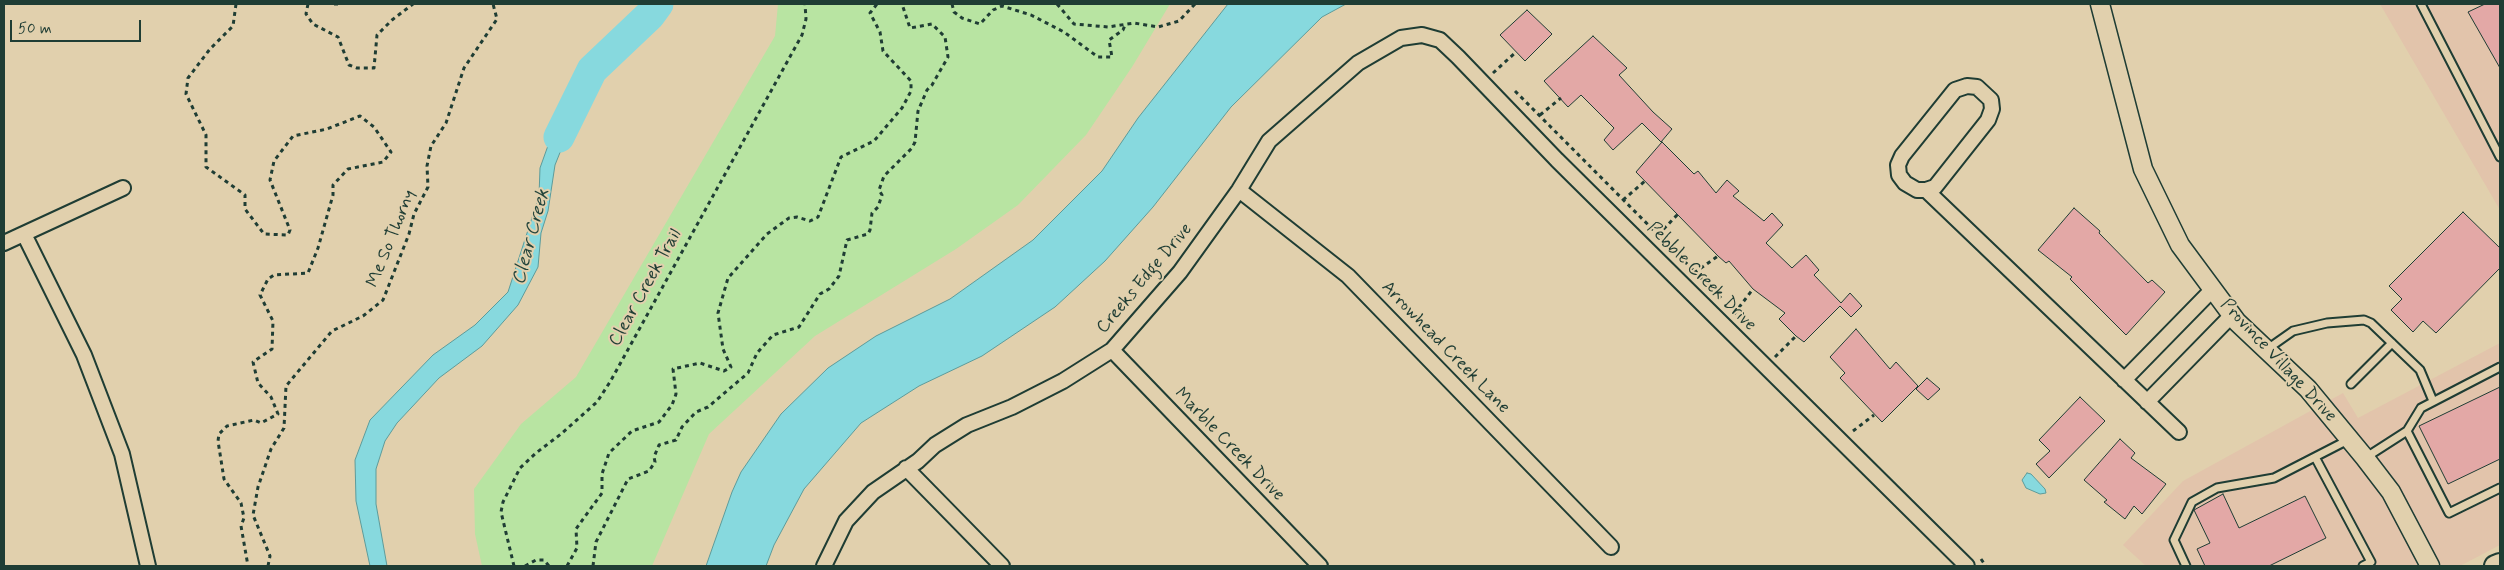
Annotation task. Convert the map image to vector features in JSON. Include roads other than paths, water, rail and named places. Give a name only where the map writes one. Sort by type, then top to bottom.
[{"type":"main road","points":[[2495,566],[2500,564]]},
{"type":"street","name":"Province Village Drive","points":[[2100,4],[2144,169],[2180,245],[2232,315],[2308,389],[2366,458],[2391,492],[2430,566]]},
{"type":"street","name":"Pebble Creek Drive","points":[[1401,38],[1422,35],[1440,40],[1644,247],[1967,566]]},
{"type":"street","name":"Creeks Edge Drive","points":[[824,566],[846,522],[873,492],[967,425],[1012,407],[1063,381],[1112,350],[1180,272],[1240,190],[1269,142],[1358,63],[1401,38]]},
{"type":"street","points":[[1926,190],[1934,186],[1988,120],[1992,109],[1991,100],[1977,87],[1968,86],[1955,90],[1902,156],[1898,165],[1899,176],[1905,183],[1917,190],[1926,190],[2179,432]]},
{"type":"street","points":[[4,243],[123,188]]},
{"type":"street","name":"Arrowhead Creek Lane","points":[[1240,190],[1348,276],[1611,547]]},
{"type":"street","points":[[24,234],[84,355],[112,427],[122,454],[148,566]]},
{"type":"street","points":[[2124,380],[2212,290]]},
{"type":"street","points":[[2147,402],[2232,315]]},
{"type":"street","name":"Marble Creek Drive","points":[[1112,350],[1320,566]]},
{"type":"street","points":[[906,468],[1002,566]]},
{"type":"lane","points":[[2421,4],[2500,157]]},
{"type":"lane","points":[[2266,350],[2293,331],[2354,319],[2364,320],[2371,324],[2420,370],[2433,401]]},
{"type":"lane","points":[[2351,384],[2392,343]]},
{"type":"lane","points":[[2366,458],[2407,431],[2421,408],[2500,367]]},
{"type":"lane","points":[[2407,431],[2449,513],[2500,488]]},
{"type":"lane","points":[[2186,566],[2174,540],[2192,502],[2217,488],[2274,478],[2351,439]]},
{"type":"lane","points":[[2315,457],[2371,562],[2363,566]]},
{"type":"water","points":[[1228,4],[1346,4],[1322,17],[1231,107],[1153,207],[1105,261],[1055,307],[982,356],[919,386],[861,423],[804,489],[774,545],[766,566],[706,566],[741,472],[781,414],[828,368],[876,336],[950,299],[1033,240],[1102,171],[1138,118]]},
{"type":"water","points":[[571,94],[581,100],[555,165],[548,211],[541,233],[538,267],[518,305],[482,346],[439,378],[397,423],[385,441],[376,469],[376,504],[387,566],[370,566],[356,501],[355,460],[370,420],[433,355],[475,325],[508,292],[539,196],[540,168],[555,126]]},
{"type":"water","points":[[2027,473],[2031,474],[2045,489],[2046,493],[2040,494],[2026,488],[2022,480]]},
{"type":"waterway","name":"Clear Creek","points":[[559,137],[592,70],[650,15],[658,4]]}]
